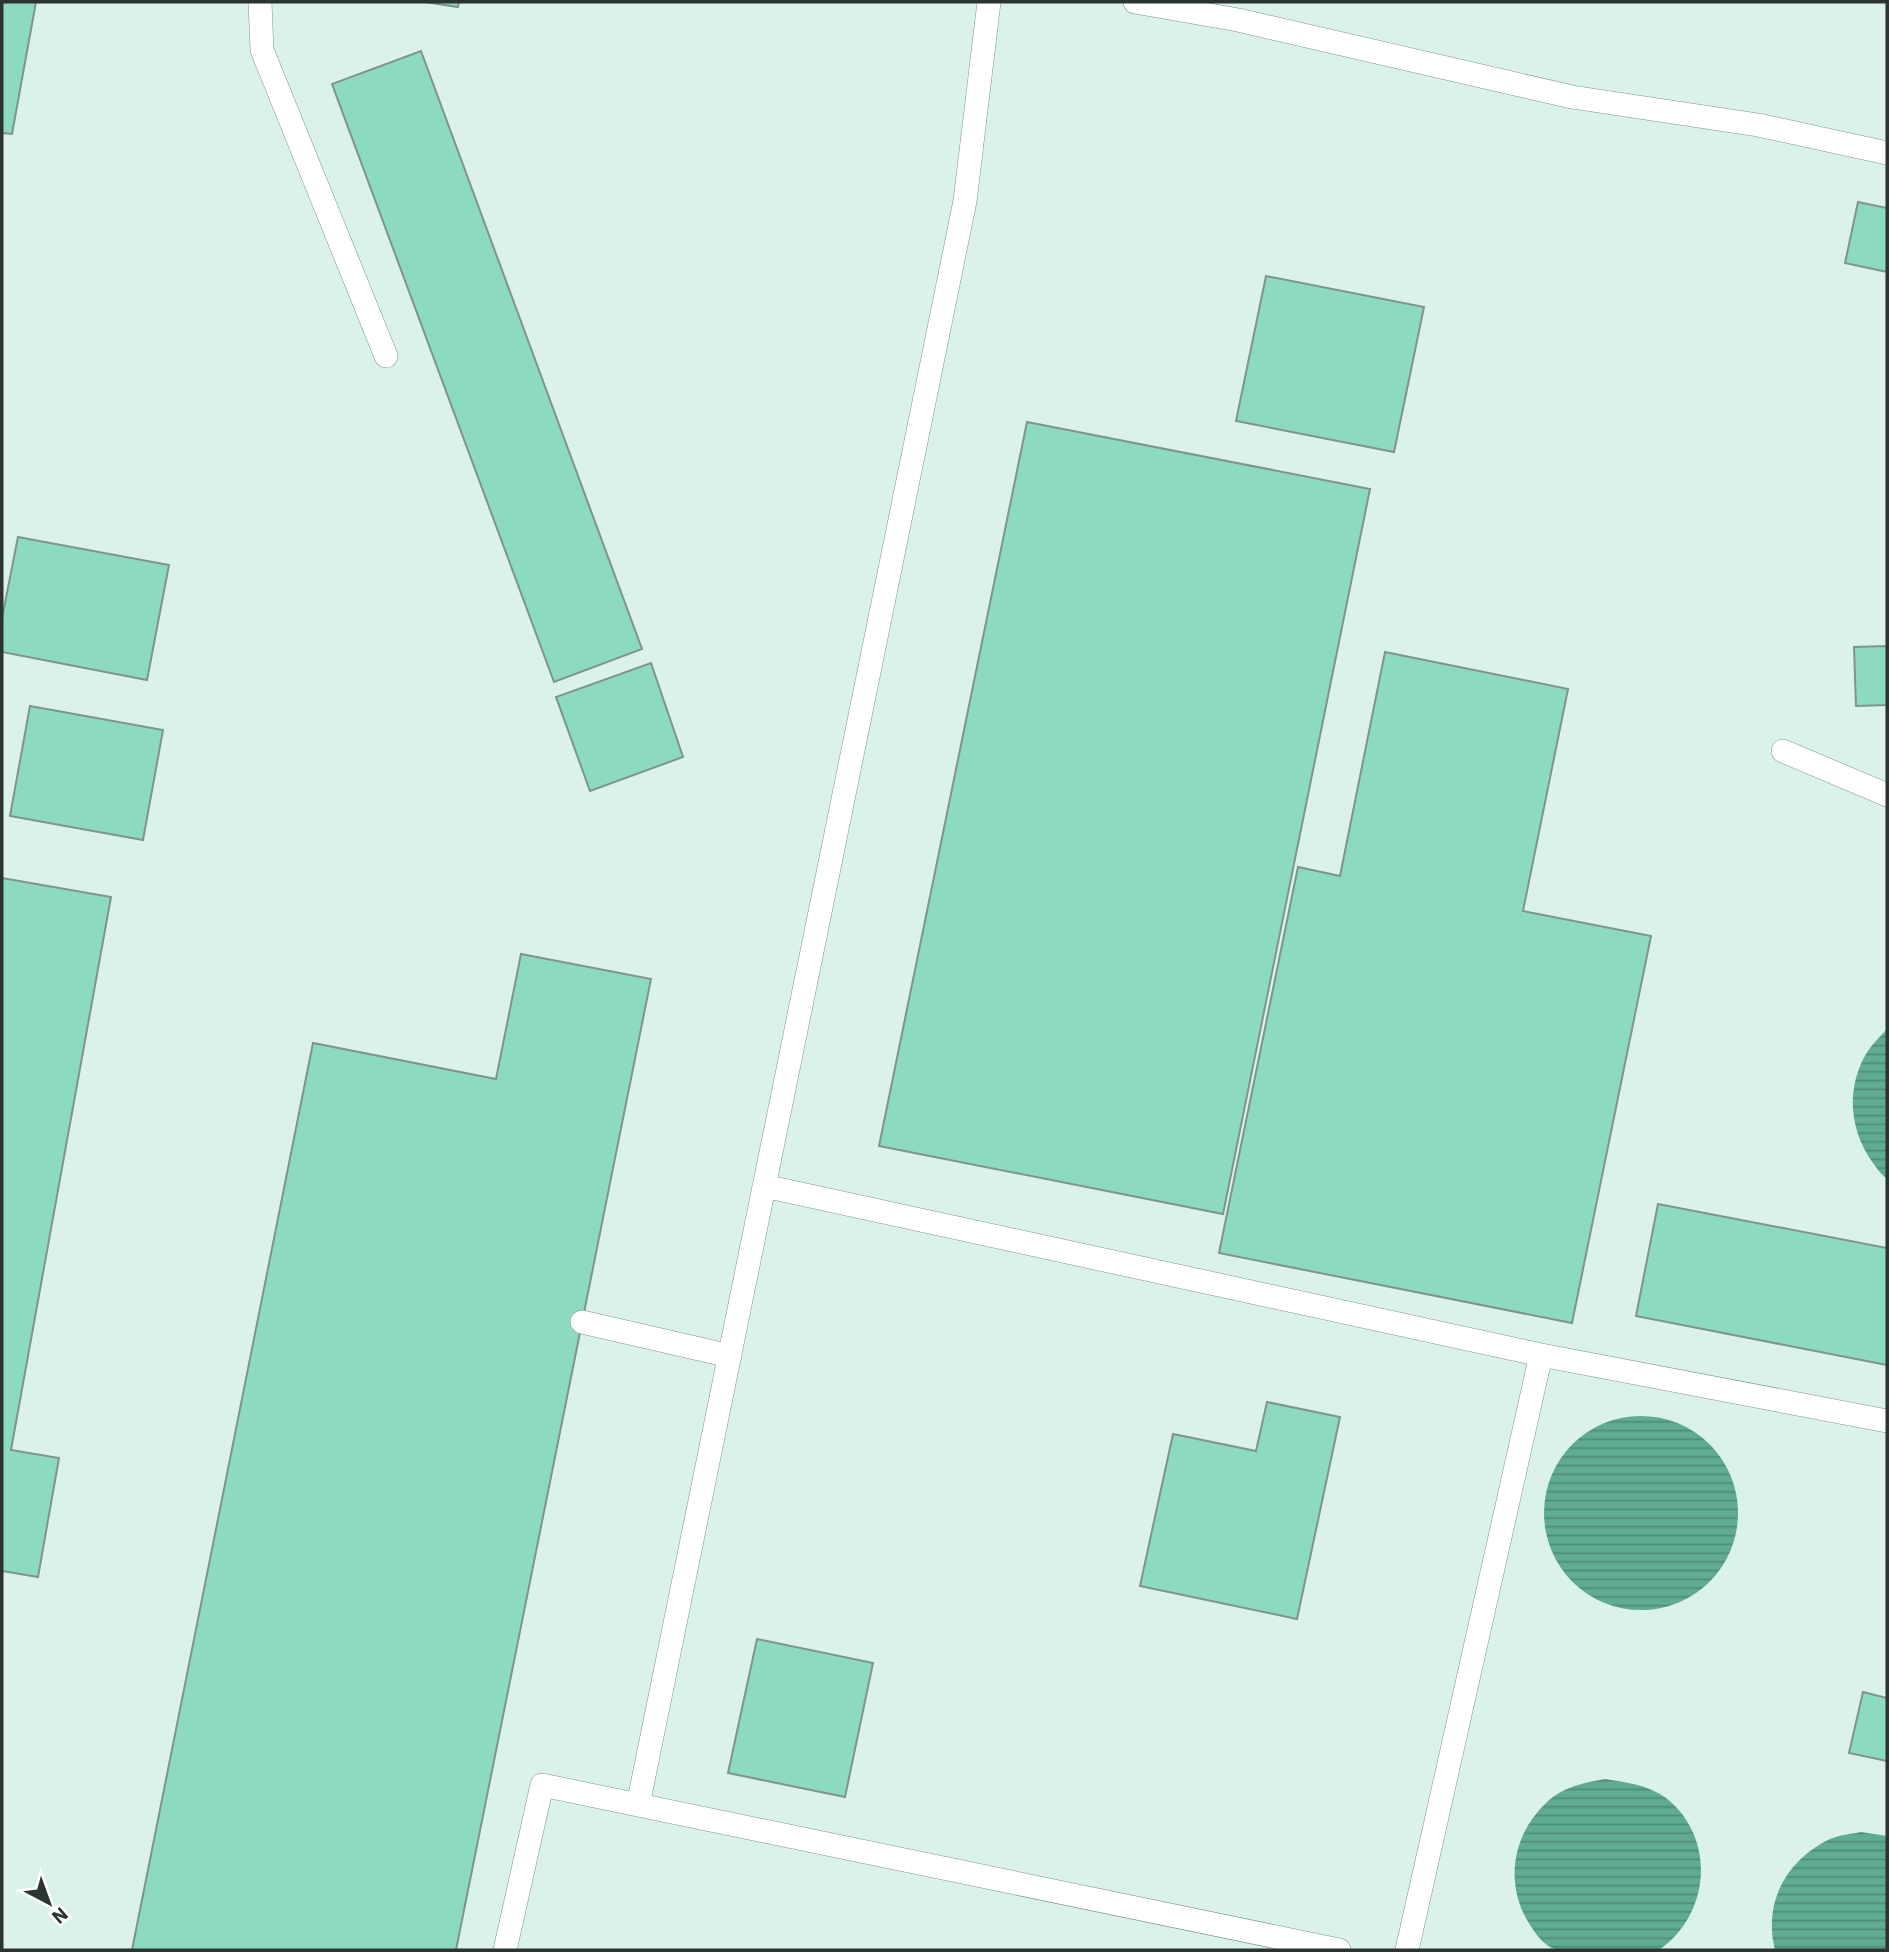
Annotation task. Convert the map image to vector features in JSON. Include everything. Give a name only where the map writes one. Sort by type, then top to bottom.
[{"type":"lane","points":[[260,2],[262,50],[386,356]]},
{"type":"lane","points":[[638,1805],[965,201],[989,2]]},
{"type":"lane","points":[[1135,2],[1238,20],[1572,97],[1758,125],[1887,153]]},
{"type":"lane","points":[[1783,751],[1887,795]]},
{"type":"lane","points":[[764,1186],[1541,1354],[1887,1421]]},
{"type":"lane","points":[[582,1322],[730,1356]]},
{"type":"lane","points":[[1407,1950],[1541,1354]]},
{"type":"lane","points":[[505,1950],[542,1785],[1339,1950]]},
{"type":"shaded area","points":[[1887,1029],[1887,1179],[1876,1167],[1859,1137],[1853,1095],[1855,1081],[1868,1051]]},
{"type":"shaded area","points":[[1641,1416],[1678,1423],[1710,1444],[1731,1476],[1738,1513],[1731,1550],[1710,1582],[1678,1603],[1641,1610],[1604,1603],[1572,1582],[1551,1550],[1544,1513],[1551,1476],[1572,1444],[1604,1423]]},
{"type":"shaded area","points":[[1605,1779],[1637,1785],[1666,1798],[1682,1815],[1694,1834],[1700,1854],[1701,1876],[1697,1897],[1689,1917],[1676,1935],[1659,1950],[1552,1948],[1537,1935],[1522,1910],[1517,1894],[1516,1861],[1519,1845],[1534,1816],[1546,1803],[1566,1789]]},
{"type":"shaded area","points":[[1861,1832],[1887,1836],[1887,1950],[1775,1950],[1772,1916],[1782,1885],[1790,1871],[1801,1859],[1830,1839]]},
{"type":"building","points":[[2,2],[36,2],[12,134],[2,133]]},
{"type":"building","points":[[425,2],[459,2],[458,7]]},
{"type":"building","points":[[421,51],[642,649],[554,682],[332,84]]},
{"type":"building","points":[[1858,202],[1887,208],[1887,272],[1845,263]]},
{"type":"building","points":[[1266,276],[1424,307],[1394,452],[1236,421]]},
{"type":"building","points":[[1027,422],[1370,489],[1223,1214],[879,1146]]},
{"type":"building","points":[[18,537],[169,565],[147,680],[2,652],[2,618]]},
{"type":"building","points":[[1887,646],[1887,705],[1856,706],[1854,647]]},
{"type":"building","points":[[1385,652],[1568,689],[1523,911],[1651,936],[1572,1323],[1219,1253],[1298,867],[1340,876]]},
{"type":"building","points":[[651,663],[683,757],[590,791],[556,697]]},
{"type":"building","points":[[30,706],[163,730],[143,840],[10,816]]},
{"type":"building","points":[[2,878],[111,897],[11,1450],[59,1458],[38,1577],[2,1571]]},
{"type":"building","points":[[521,954],[651,979],[456,1950],[132,1950],[313,1043],[496,1079]]},
{"type":"building","points":[[1658,1204],[1887,1248],[1887,1365],[1636,1316]]},
{"type":"building","points":[[1267,1402],[1340,1417],[1297,1619],[1140,1586],[1173,1434],[1256,1451]]},
{"type":"building","points":[[757,1639],[873,1663],[845,1797],[728,1773]]},
{"type":"building","points":[[1863,1692],[1887,1698],[1887,1761],[1849,1753]]}]
